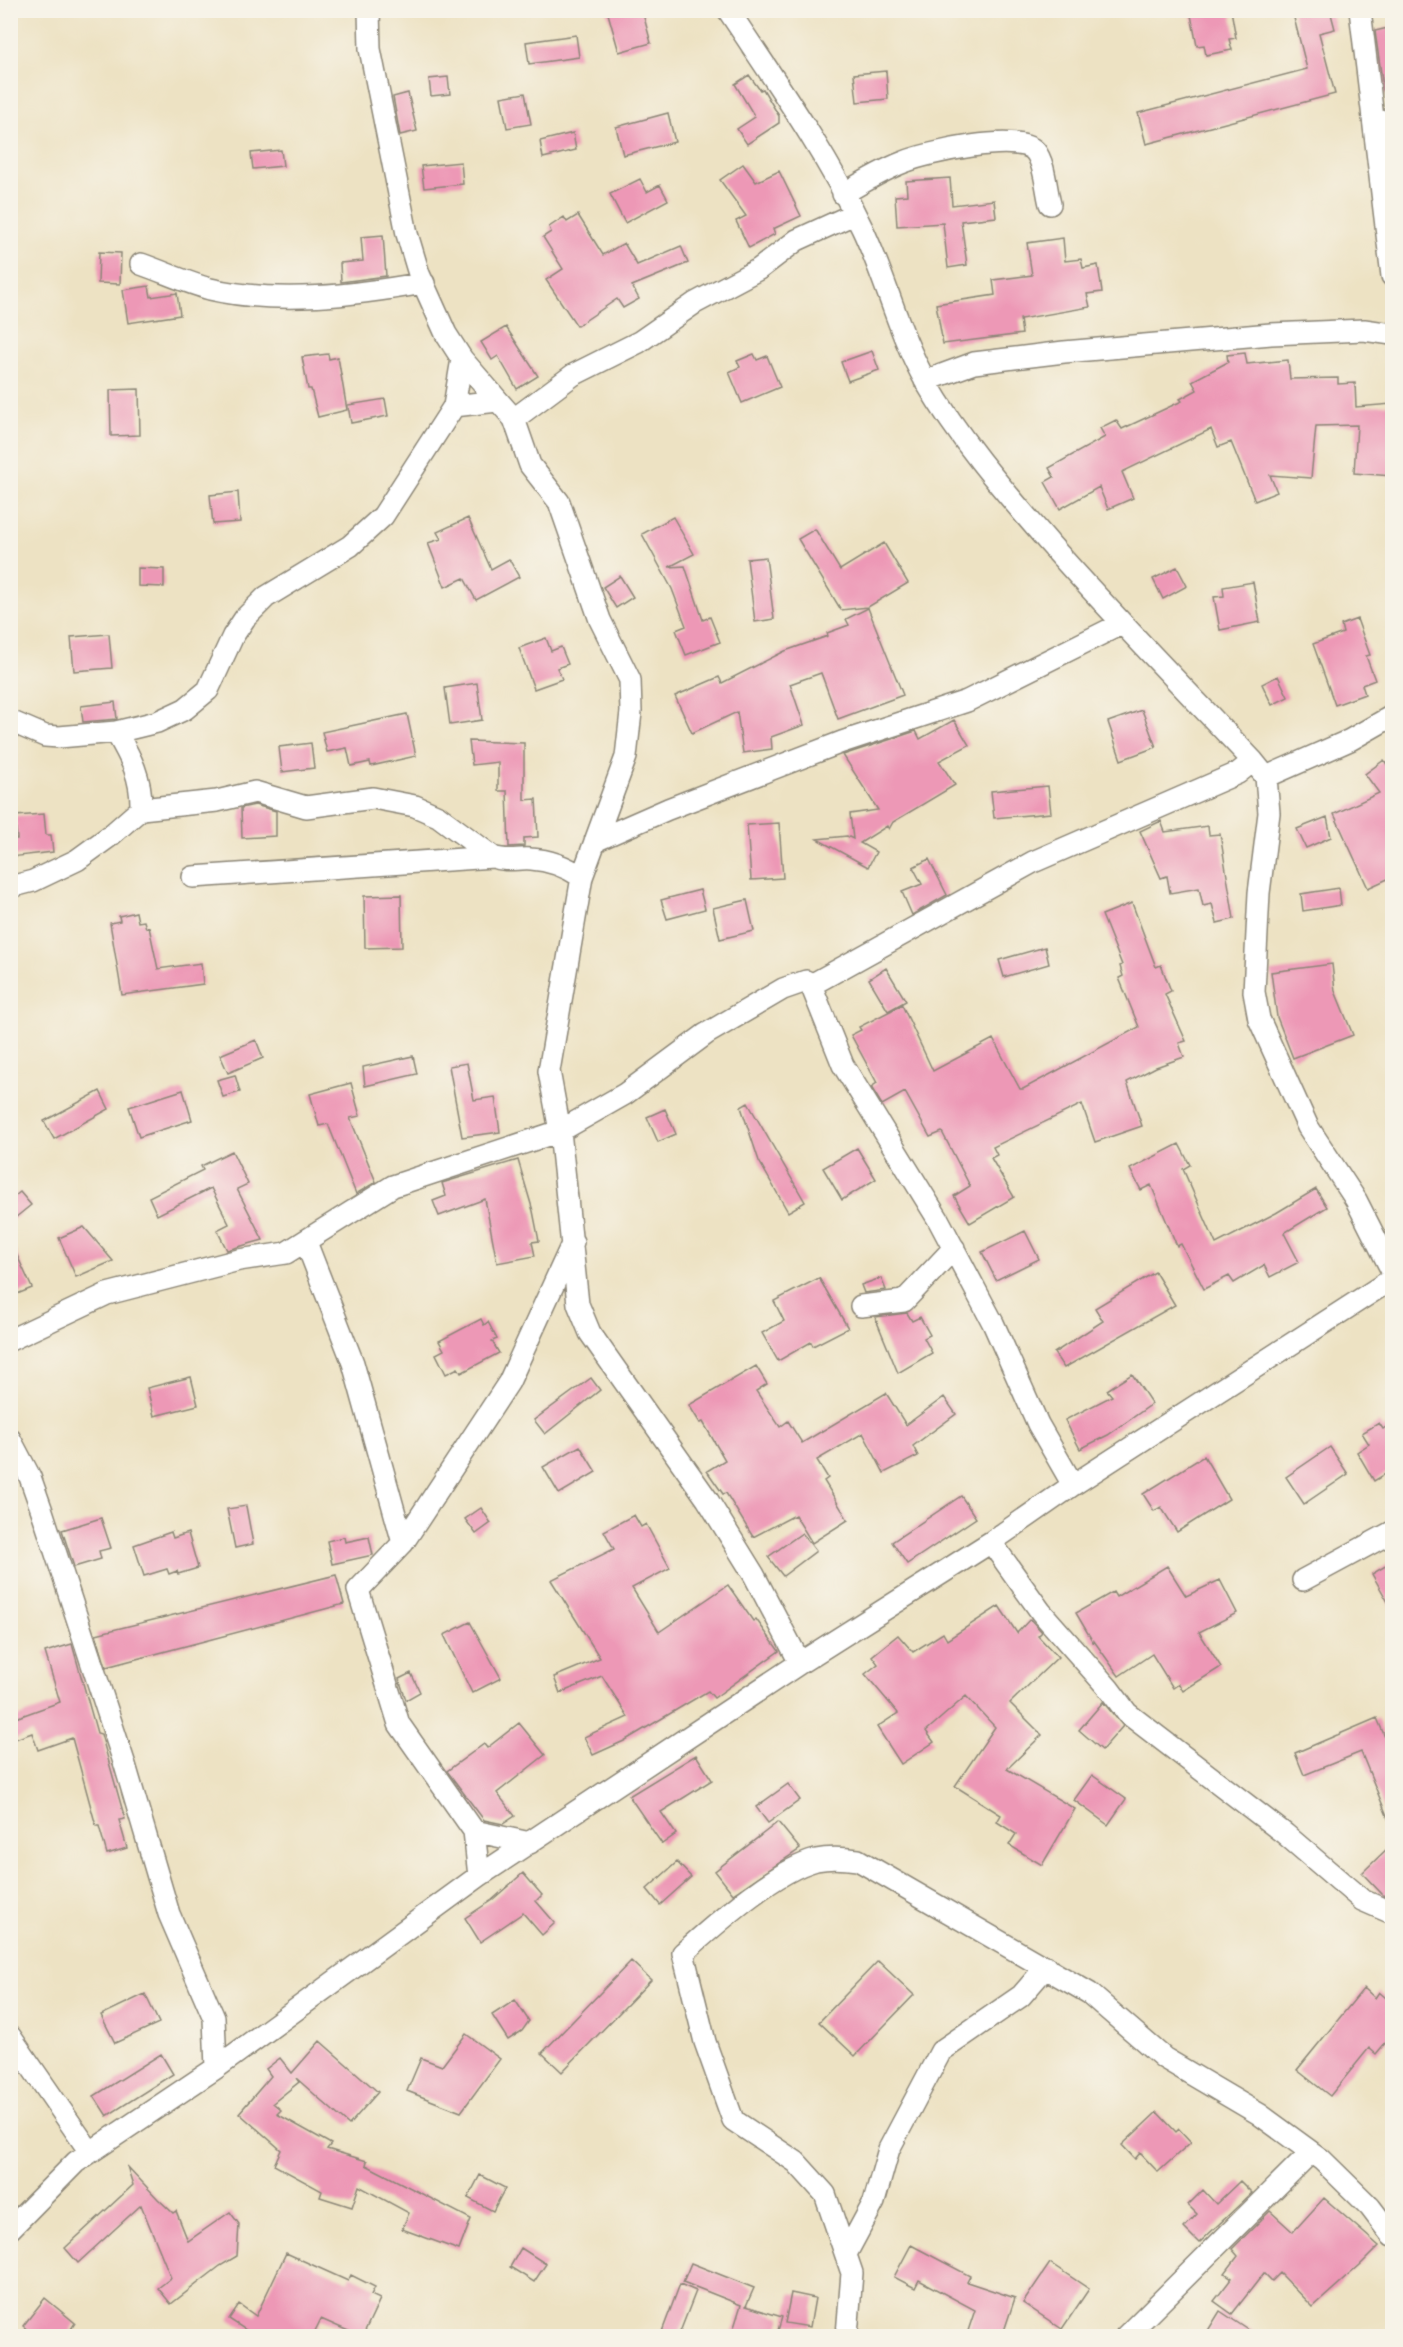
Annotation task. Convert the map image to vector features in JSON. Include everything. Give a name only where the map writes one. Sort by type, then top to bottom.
[{"type":"street","points":[[369,10],[370,49],[407,234],[423,283],[446,334],[462,359],[513,418],[530,465],[559,502],[600,620],[630,680],[631,712],[626,757],[582,877],[549,1071],[560,1131],[578,1304],[590,1333],[707,1499],[754,1575],[800,1663]]},
{"type":"street","points":[[728,10],[811,137],[854,214],[873,254],[892,312],[925,381],[955,428],[1009,498],[1121,624],[1260,769],[1269,813],[1259,893],[1254,992],[1259,1018],[1308,1127],[1356,1200],[1392,1271]]},
{"type":"street","points":[[1360,10],[1383,122],[1392,276]]},
{"type":"street","points":[[843,194],[887,169],[929,154],[990,144],[1013,144],[1029,146],[1036,152],[1050,204]]},
{"type":"street","points":[[513,418],[573,375],[639,342],[695,303],[759,269],[797,240],[854,214]]},
{"type":"street","points":[[141,264],[209,288],[257,296],[368,292],[423,283]]},
{"type":"street","points":[[925,381],[974,363],[1064,352],[1271,334],[1364,330],[1392,334]]},
{"type":"street","points":[[10,721],[45,736],[59,738],[116,732],[157,722],[185,709],[208,690],[233,636],[245,618],[266,597],[289,586],[350,546],[383,516],[454,406],[462,359]]},
{"type":"street","points":[[454,406],[497,401]]},
{"type":"street","points":[[595,841],[668,809],[842,742],[967,701],[1121,624]]},
{"type":"street","points":[[811,985],[1033,862],[1238,773],[1260,769],[1350,740],[1392,716]]},
{"type":"street","points":[[116,732],[138,772],[142,788],[141,808]]},
{"type":"street","points":[[10,888],[33,881],[77,860],[110,836],[141,808],[217,801],[255,792],[306,807],[373,798],[415,806],[438,816],[492,857],[501,860],[531,859],[556,864],[582,877]]},
{"type":"street","points":[[193,877],[492,857]]},
{"type":"street","points":[[10,1340],[107,1294],[238,1260],[286,1253],[306,1242],[344,1214],[393,1186],[560,1131],[625,1094],[706,1034],[783,989],[806,981],[811,985],[843,1065],[954,1248],[993,1323],[1038,1424],[1073,1485]]},
{"type":"street","points":[[306,1242],[353,1363],[403,1543]]},
{"type":"street","points":[[479,1876],[474,1831],[399,1724],[358,1590],[403,1543],[509,1382],[573,1242]]},
{"type":"street","points":[[861,1306],[903,1301],[954,1248]]},
{"type":"street","points":[[10,2229],[76,2162],[216,2068],[479,1876],[800,1663],[991,1542],[1073,1485],[1392,1279]]},
{"type":"street","points":[[10,1440],[30,1477],[42,1511],[126,1765],[169,1914],[214,2018],[216,2068]]},
{"type":"street","points":[[1303,1580],[1392,1532]]},
{"type":"street","points":[[991,1542],[1041,1612],[1109,1689],[1127,1713],[1285,1834],[1362,1900],[1392,1913]]},
{"type":"street","points":[[474,1831],[530,1843]]},
{"type":"street","points":[[850,2337],[847,2335],[852,2273],[825,2194],[796,2162],[733,2120],[705,2043],[683,1953],[718,1922],[784,1874],[814,1861],[834,1858],[858,1860],[1099,1999],[1164,2058],[1259,2114],[1311,2152],[1370,2207],[1392,2236]]},
{"type":"street","points":[[846,2254],[874,2202],[889,2149],[941,2051],[1021,1996],[1046,1967]]},
{"type":"street","points":[[10,2036],[90,2152]]},
{"type":"street","points":[[1126,2337],[1311,2152]]},
{"type":"building","points":[[607,10],[642,10],[651,43],[619,52]]},
{"type":"building","points":[[1190,10],[1231,10],[1236,38],[1229,39],[1232,50],[1206,55],[1204,45],[1197,46]]},
{"type":"building","points":[[1292,10],[1330,10],[1335,29],[1319,33],[1335,94],[1146,144],[1138,113],[1307,69]]},
{"type":"building","points":[[1392,27],[1392,93],[1384,94],[1375,31]]},
{"type":"building","points":[[576,35],[579,57],[529,64],[526,42]]},
{"type":"building","points":[[886,71],[888,99],[857,102],[854,74]]},
{"type":"building","points":[[749,75],[760,90],[763,89],[779,116],[779,123],[747,144],[737,129],[755,117],[735,84]]},
{"type":"building","points":[[448,77],[450,94],[431,96],[429,79]]},
{"type":"building","points":[[408,93],[417,131],[400,135],[393,97]]},
{"type":"building","points":[[525,93],[531,124],[507,128],[501,97]]},
{"type":"building","points":[[668,113],[675,142],[623,155],[616,127]]},
{"type":"building","points":[[573,133],[576,150],[543,158],[540,141]]},
{"type":"building","points":[[281,150],[283,166],[253,169],[251,153]]},
{"type":"building","points":[[461,162],[463,184],[424,188],[421,166]]},
{"type":"building","points":[[743,164],[756,182],[779,171],[801,216],[773,229],[775,234],[749,248],[736,221],[746,216],[720,180]]},
{"type":"building","points":[[950,178],[952,205],[994,200],[996,217],[961,221],[967,265],[948,268],[943,223],[897,226],[895,196],[907,195],[906,181]]},
{"type":"building","points":[[640,179],[647,192],[660,185],[668,200],[625,223],[610,194]]},
{"type":"building","points":[[578,215],[603,255],[624,243],[637,265],[681,246],[688,263],[632,286],[639,299],[623,308],[617,299],[577,326],[546,280],[563,269],[543,237],[551,232],[549,227],[564,217],[567,222]]},
{"type":"building","points":[[383,235],[386,276],[341,282],[340,263],[363,261],[361,237]]},
{"type":"building","points":[[1063,238],[1065,261],[1081,259],[1083,268],[1098,265],[1102,292],[1087,294],[1090,307],[1020,319],[1022,334],[943,344],[936,304],[995,295],[993,280],[1032,275],[1027,243]]},
{"type":"building","points":[[99,252],[121,253],[120,284],[98,283]]},
{"type":"building","points":[[149,286],[151,297],[177,293],[180,315],[128,323],[123,290]]},
{"type":"building","points":[[506,327],[538,376],[517,389],[498,356],[492,360],[481,342]]},
{"type":"building","points":[[872,351],[879,370],[848,381],[841,362]]},
{"type":"building","points":[[1245,353],[1247,364],[1288,360],[1290,379],[1338,378],[1338,384],[1355,383],[1356,407],[1392,404],[1392,476],[1354,473],[1357,425],[1316,426],[1311,478],[1270,475],[1277,492],[1255,501],[1231,442],[1218,447],[1211,429],[1122,472],[1133,498],[1108,509],[1099,487],[1060,509],[1045,482],[1054,477],[1049,468],[1105,437],[1100,428],[1116,420],[1122,429],[1182,401],[1180,399],[1197,390],[1192,381],[1228,362],[1227,355]]},
{"type":"building","points":[[328,354],[329,359],[338,357],[347,410],[318,417],[311,389],[308,389],[302,357]]},
{"type":"building","points":[[754,354],[757,360],[767,356],[780,387],[742,403],[729,372],[740,367],[737,361]]},
{"type":"building","points":[[139,389],[140,435],[111,436],[110,390]]},
{"type":"building","points":[[385,399],[388,416],[351,423],[348,405]]},
{"type":"building","points":[[238,492],[240,522],[213,524],[210,495]]},
{"type":"building","points":[[673,517],[694,554],[669,567],[685,566],[703,620],[710,617],[720,642],[686,655],[676,630],[686,626],[672,589],[642,534]]},
{"type":"building","points":[[468,518],[491,569],[509,559],[519,577],[476,600],[464,578],[445,587],[428,543],[441,539],[437,532]]},
{"type":"building","points":[[815,529],[840,570],[884,543],[908,583],[868,607],[841,610],[798,539]]},
{"type":"building","points":[[766,557],[774,619],[755,622],[747,559]]},
{"type":"building","points":[[1177,567],[1187,586],[1163,599],[1153,579]]},
{"type":"building","points":[[138,568],[164,569],[164,587],[138,586]]},
{"type":"building","points":[[620,576],[633,597],[616,608],[603,587]]},
{"type":"building","points":[[1253,582],[1260,622],[1220,630],[1214,597],[1224,596],[1223,587]]},
{"type":"building","points":[[868,608],[903,695],[838,719],[821,673],[790,684],[804,725],[771,737],[772,749],[743,753],[737,712],[692,733],[675,696],[719,677],[722,683],[785,651],[828,636],[827,633],[849,625],[846,619]]},
{"type":"building","points":[[1357,619],[1370,655],[1366,656],[1375,680],[1362,685],[1365,694],[1335,705],[1313,644],[1343,633],[1341,625]]},
{"type":"building","points":[[109,634],[112,668],[74,671],[71,637]]},
{"type":"building","points":[[546,638],[551,651],[561,647],[568,664],[557,668],[562,679],[534,689],[519,648]]},
{"type":"building","points":[[1278,676],[1288,697],[1272,705],[1262,684]]},
{"type":"building","points":[[477,683],[482,720],[450,725],[445,688]]},
{"type":"building","points":[[115,702],[117,719],[83,722],[81,706]]},
{"type":"building","points":[[1142,710],[1156,747],[1121,760],[1108,722]]},
{"type":"building","points":[[407,714],[416,756],[371,766],[370,762],[351,766],[347,748],[327,752],[322,732]]},
{"type":"building","points":[[954,720],[969,745],[939,761],[955,785],[893,822],[889,829],[887,826],[860,843],[876,852],[868,867],[817,839],[847,836],[853,839],[850,814],[878,810],[843,755],[916,731],[920,739]]},
{"type":"building","points":[[469,741],[524,743],[524,800],[536,799],[538,837],[524,838],[524,846],[509,847],[507,791],[498,791],[498,762],[472,765]]},
{"type":"building","points":[[311,743],[314,768],[282,772],[279,747]]},
{"type":"building","points":[[1384,760],[1392,772],[1392,877],[1368,888],[1334,814],[1379,793],[1365,774]]},
{"type":"building","points":[[1048,786],[1051,813],[994,818],[991,791]]},
{"type":"building","points":[[255,805],[276,811],[276,836],[242,838],[241,808]]},
{"type":"building","points":[[44,814],[46,835],[51,835],[53,852],[10,857],[10,839],[17,839],[15,816]]},
{"type":"building","points":[[1327,817],[1331,837],[1306,848],[1297,829]]},
{"type":"building","points":[[1161,821],[1165,832],[1208,826],[1209,835],[1220,834],[1234,919],[1217,923],[1212,904],[1203,906],[1199,888],[1170,893],[1167,876],[1161,878],[1140,831]]},
{"type":"building","points":[[779,823],[783,878],[751,880],[747,825]]},
{"type":"building","points":[[929,859],[947,895],[912,915],[902,892],[922,884],[913,867]]},
{"type":"building","points":[[1339,888],[1341,905],[1303,911],[1301,894]]},
{"type":"building","points":[[700,890],[705,909],[667,919],[661,900]]},
{"type":"building","points":[[401,895],[402,947],[365,948],[364,896]]},
{"type":"building","points":[[747,900],[754,931],[720,939],[713,908]]},
{"type":"building","points":[[1132,903],[1156,967],[1161,965],[1171,991],[1165,994],[1186,1041],[1179,1043],[1184,1057],[1156,1067],[1127,1082],[1142,1126],[1095,1142],[1082,1104],[993,1147],[997,1155],[991,1158],[1014,1197],[970,1223],[954,1196],[970,1186],[942,1132],[930,1137],[905,1092],[882,1105],[871,1087],[877,1083],[851,1035],[861,1030],[859,1027],[902,1005],[933,1071],[993,1039],[1020,1089],[1023,1089],[1139,1027],[1119,978],[1123,976],[1120,966],[1122,965],[1102,915]]},
{"type":"building","points":[[136,912],[138,922],[144,921],[146,928],[149,927],[158,969],[201,963],[203,984],[122,995],[110,923],[120,921],[119,916]]},
{"type":"building","points":[[1045,947],[1049,964],[1004,977],[999,960]]},
{"type":"building","points":[[1332,964],[1335,991],[1353,1035],[1293,1058],[1277,1017],[1271,972]]},
{"type":"building","points":[[886,968],[906,1001],[888,1011],[869,979]]},
{"type":"building","points":[[256,1040],[263,1058],[228,1073],[220,1055]]},
{"type":"building","points":[[413,1056],[417,1074],[365,1086],[363,1067]]},
{"type":"building","points":[[467,1063],[474,1100],[495,1097],[500,1132],[462,1137],[449,1066]]},
{"type":"building","points":[[235,1075],[240,1092],[223,1097],[217,1080]]},
{"type":"building","points":[[351,1083],[360,1116],[350,1118],[376,1182],[356,1194],[328,1124],[319,1126],[310,1094]]},
{"type":"building","points":[[183,1090],[192,1120],[139,1137],[129,1107]]},
{"type":"building","points":[[100,1091],[109,1109],[54,1139],[44,1121]]},
{"type":"building","points":[[748,1103],[805,1202],[788,1212],[759,1161],[741,1107]]},
{"type":"building","points":[[665,1109],[676,1134],[658,1142],[647,1117]]},
{"type":"building","points":[[1179,1144],[1190,1165],[1183,1169],[1216,1244],[1316,1189],[1327,1207],[1284,1233],[1299,1262],[1270,1277],[1264,1265],[1234,1283],[1229,1276],[1204,1289],[1181,1244],[1177,1246],[1151,1185],[1141,1190],[1130,1169]]},
{"type":"building","points":[[857,1148],[876,1179],[842,1200],[823,1168]]},
{"type":"building","points":[[232,1151],[248,1184],[237,1189],[263,1240],[227,1250],[217,1230],[229,1224],[211,1188],[157,1215],[149,1197],[203,1170],[201,1166]]},
{"type":"building","points":[[518,1160],[539,1241],[532,1242],[535,1256],[497,1263],[485,1199],[439,1216],[433,1201],[446,1196],[442,1183]]},
{"type":"building","points":[[20,1192],[31,1205],[10,1222],[10,1200]]},
{"type":"building","points":[[84,1227],[113,1261],[76,1277],[59,1238]]},
{"type":"building","points":[[1025,1231],[1039,1259],[996,1280],[982,1252]]},
{"type":"building","points":[[10,1240],[32,1288],[10,1297]]},
{"type":"building","points":[[1155,1272],[1175,1305],[1064,1368],[1054,1353],[1103,1321],[1095,1308]]},
{"type":"building","points":[[819,1278],[848,1328],[813,1346],[811,1342],[778,1361],[762,1333],[784,1321],[774,1301]]},
{"type":"building","points":[[881,1278],[886,1290],[864,1293],[861,1285]]},
{"type":"building","points":[[907,1313],[912,1321],[920,1317],[930,1335],[924,1338],[932,1353],[898,1373],[875,1317]]},
{"type":"building","points":[[481,1319],[484,1325],[488,1322],[497,1339],[492,1341],[499,1353],[461,1373],[458,1368],[446,1374],[436,1354],[444,1350],[439,1341]]},
{"type":"building","points":[[756,1366],[767,1384],[756,1391],[780,1427],[788,1421],[802,1443],[886,1393],[906,1425],[944,1397],[956,1414],[913,1446],[918,1456],[884,1473],[863,1433],[817,1460],[828,1478],[824,1481],[848,1520],[812,1543],[795,1515],[753,1537],[726,1493],[723,1494],[707,1471],[725,1460],[703,1422],[700,1423],[689,1405]]},
{"type":"building","points":[[1132,1374],[1152,1404],[1108,1435],[1080,1449],[1065,1420],[1112,1396],[1107,1390]]},
{"type":"building","points":[[191,1377],[198,1405],[154,1416],[147,1388]]},
{"type":"building","points":[[591,1378],[600,1390],[545,1434],[534,1420]]},
{"type":"building","points":[[1379,1423],[1383,1429],[1392,1423],[1392,1470],[1374,1481],[1357,1452],[1369,1444],[1362,1433]]},
{"type":"building","points":[[580,1446],[596,1472],[559,1494],[543,1467]]},
{"type":"building","points":[[1330,1447],[1348,1474],[1304,1504],[1286,1477]]},
{"type":"building","points":[[1204,1456],[1229,1499],[1177,1532],[1161,1507],[1154,1511],[1143,1494]]},
{"type":"building","points":[[961,1496],[976,1518],[907,1564],[892,1542]]},
{"type":"building","points":[[246,1506],[253,1544],[235,1548],[227,1509]]},
{"type":"building","points":[[481,1508],[491,1523],[476,1534],[465,1519]]},
{"type":"building","points":[[634,1515],[641,1527],[646,1524],[670,1568],[632,1588],[659,1632],[728,1585],[753,1621],[756,1619],[779,1651],[714,1698],[708,1691],[624,1741],[593,1755],[584,1737],[628,1717],[602,1676],[560,1693],[554,1677],[600,1658],[551,1580],[614,1549],[604,1531]]},
{"type":"building","points":[[101,1518],[111,1548],[99,1551],[101,1559],[74,1567],[62,1530]]},
{"type":"building","points":[[171,1532],[173,1538],[188,1533],[198,1568],[178,1574],[177,1571],[169,1574],[167,1569],[144,1576],[134,1545]]},
{"type":"building","points":[[802,1533],[816,1551],[783,1576],[768,1557]]},
{"type":"building","points":[[344,1537],[345,1542],[369,1537],[373,1555],[332,1564],[327,1541]]},
{"type":"building","points":[[1392,1562],[1392,1609],[1372,1574]]},
{"type":"building","points":[[1167,1566],[1186,1596],[1220,1580],[1237,1613],[1199,1632],[1221,1667],[1183,1691],[1179,1684],[1173,1688],[1152,1654],[1119,1676],[1093,1642],[1076,1613],[1113,1592],[1116,1597]]},
{"type":"building","points":[[336,1575],[344,1604],[106,1667],[96,1634]]},
{"type":"building","points":[[999,1606],[1017,1633],[1030,1619],[1042,1632],[1038,1636],[1058,1657],[1010,1703],[1042,1735],[1007,1769],[1075,1809],[1042,1865],[1009,1845],[1016,1834],[997,1822],[1001,1815],[955,1786],[995,1727],[966,1696],[926,1731],[934,1742],[901,1764],[877,1727],[898,1713],[865,1674],[878,1664],[872,1656],[898,1635],[913,1652],[943,1633],[947,1640]]},
{"type":"building","points":[[470,1622],[501,1678],[472,1693],[444,1635]]},
{"type":"building","points":[[72,1644],[97,1733],[101,1734],[125,1819],[119,1820],[127,1848],[107,1854],[99,1826],[96,1826],[72,1738],[38,1750],[32,1733],[10,1741],[10,1720],[60,1702],[45,1652]]},
{"type":"building","points":[[411,1673],[420,1692],[406,1700],[399,1679]]},
{"type":"building","points":[[1103,1702],[1123,1726],[1102,1750],[1079,1730]]},
{"type":"building","points":[[1377,1718],[1392,1754],[1392,1828],[1361,1752],[1304,1775],[1295,1753]]},
{"type":"building","points":[[519,1723],[545,1755],[497,1793],[515,1816],[503,1824],[484,1820],[447,1771],[484,1744],[487,1748]]},
{"type":"building","points":[[696,1755],[712,1780],[661,1812],[676,1834],[662,1844],[629,1796]]},
{"type":"building","points":[[1092,1775],[1126,1799],[1108,1825],[1074,1800]]},
{"type":"building","points":[[788,1784],[800,1800],[768,1823],[756,1807]]},
{"type":"building","points":[[778,1822],[800,1849],[733,1894],[715,1871]]},
{"type":"building","points":[[1392,1844],[1392,1899],[1384,1896],[1362,1873]]},
{"type":"building","points":[[677,1862],[691,1877],[660,1905],[647,1889]]},
{"type":"building","points":[[523,1873],[542,1895],[536,1901],[555,1923],[542,1935],[523,1913],[480,1942],[465,1918],[492,1900]]},
{"type":"building","points":[[631,1961],[651,1980],[562,2072],[542,2053]]},
{"type":"building","points":[[878,1961],[914,1995],[855,2056],[819,2022]]},
{"type":"building","points":[[1364,1988],[1375,1998],[1379,1992],[1392,2003],[1392,2035],[1376,2054],[1369,2048],[1330,2096],[1297,2070]]},
{"type":"building","points":[[145,1994],[159,2023],[115,2043],[101,2015]]},
{"type":"building","points":[[515,2000],[529,2021],[522,2031],[508,2040],[492,2015]]},
{"type":"building","points":[[466,2034],[500,2059],[461,2112],[407,2091],[421,2058],[442,2066]]},
{"type":"building","points":[[320,2041],[378,2092],[349,2125],[296,2078],[299,2082],[273,2103],[281,2110],[277,2114],[331,2144],[327,2149],[367,2161],[366,2165],[471,2219],[459,2250],[402,2229],[409,2213],[359,2186],[352,2207],[320,2197],[322,2191],[274,2165],[281,2150],[239,2113],[271,2076],[266,2069],[280,2058],[292,2073]]},
{"type":"building","points":[[161,2054],[173,2074],[107,2116],[94,2096]]},
{"type":"building","points":[[1157,2112],[1176,2132],[1179,2129],[1191,2142],[1158,2172],[1140,2153],[1135,2159],[1122,2145]]},
{"type":"building","points":[[127,2166],[173,2213],[176,2211],[188,2241],[230,2212],[239,2224],[237,2256],[220,2266],[171,2304],[158,2288],[171,2278],[141,2205],[78,2263],[65,2248],[133,2185]]},
{"type":"building","points":[[480,2175],[505,2188],[493,2211],[468,2198]]},
{"type":"building","points":[[1240,2181],[1252,2193],[1199,2243],[1184,2228],[1197,2214],[1188,2205],[1203,2190],[1216,2204]]},
{"type":"building","points":[[1324,2198],[1379,2246],[1360,2265],[1313,2307],[1280,2273],[1272,2281],[1264,2273],[1232,2314],[1214,2301],[1232,2278],[1225,2273],[1238,2256],[1232,2249],[1270,2211],[1293,2232]]},
{"type":"building","points":[[911,2245],[970,2276],[967,2282],[1015,2298],[1002,2337],[966,2337],[975,2310],[919,2280],[915,2288],[894,2277]]},
{"type":"building","points":[[521,2248],[546,2264],[534,2282],[510,2267]]},
{"type":"building","points":[[286,2253],[348,2281],[351,2275],[375,2287],[371,2295],[380,2299],[362,2337],[321,2319],[312,2337],[247,2337],[249,2332],[229,2319],[239,2304],[256,2316]]},
{"type":"building","points":[[691,2263],[754,2288],[746,2306],[782,2317],[776,2337],[731,2337],[741,2305],[683,2282]]},
{"type":"building","points":[[1050,2263],[1089,2289],[1062,2329],[1023,2303]]},
{"type":"building","points":[[680,2284],[696,2291],[678,2337],[660,2337]]},
{"type":"building","points":[[791,2293],[815,2298],[810,2327],[785,2323]]},
{"type":"building","points":[[45,2298],[75,2323],[66,2337],[36,2337],[23,2326]]},
{"type":"building","points":[[1220,2311],[1259,2337],[1204,2337]]}]
